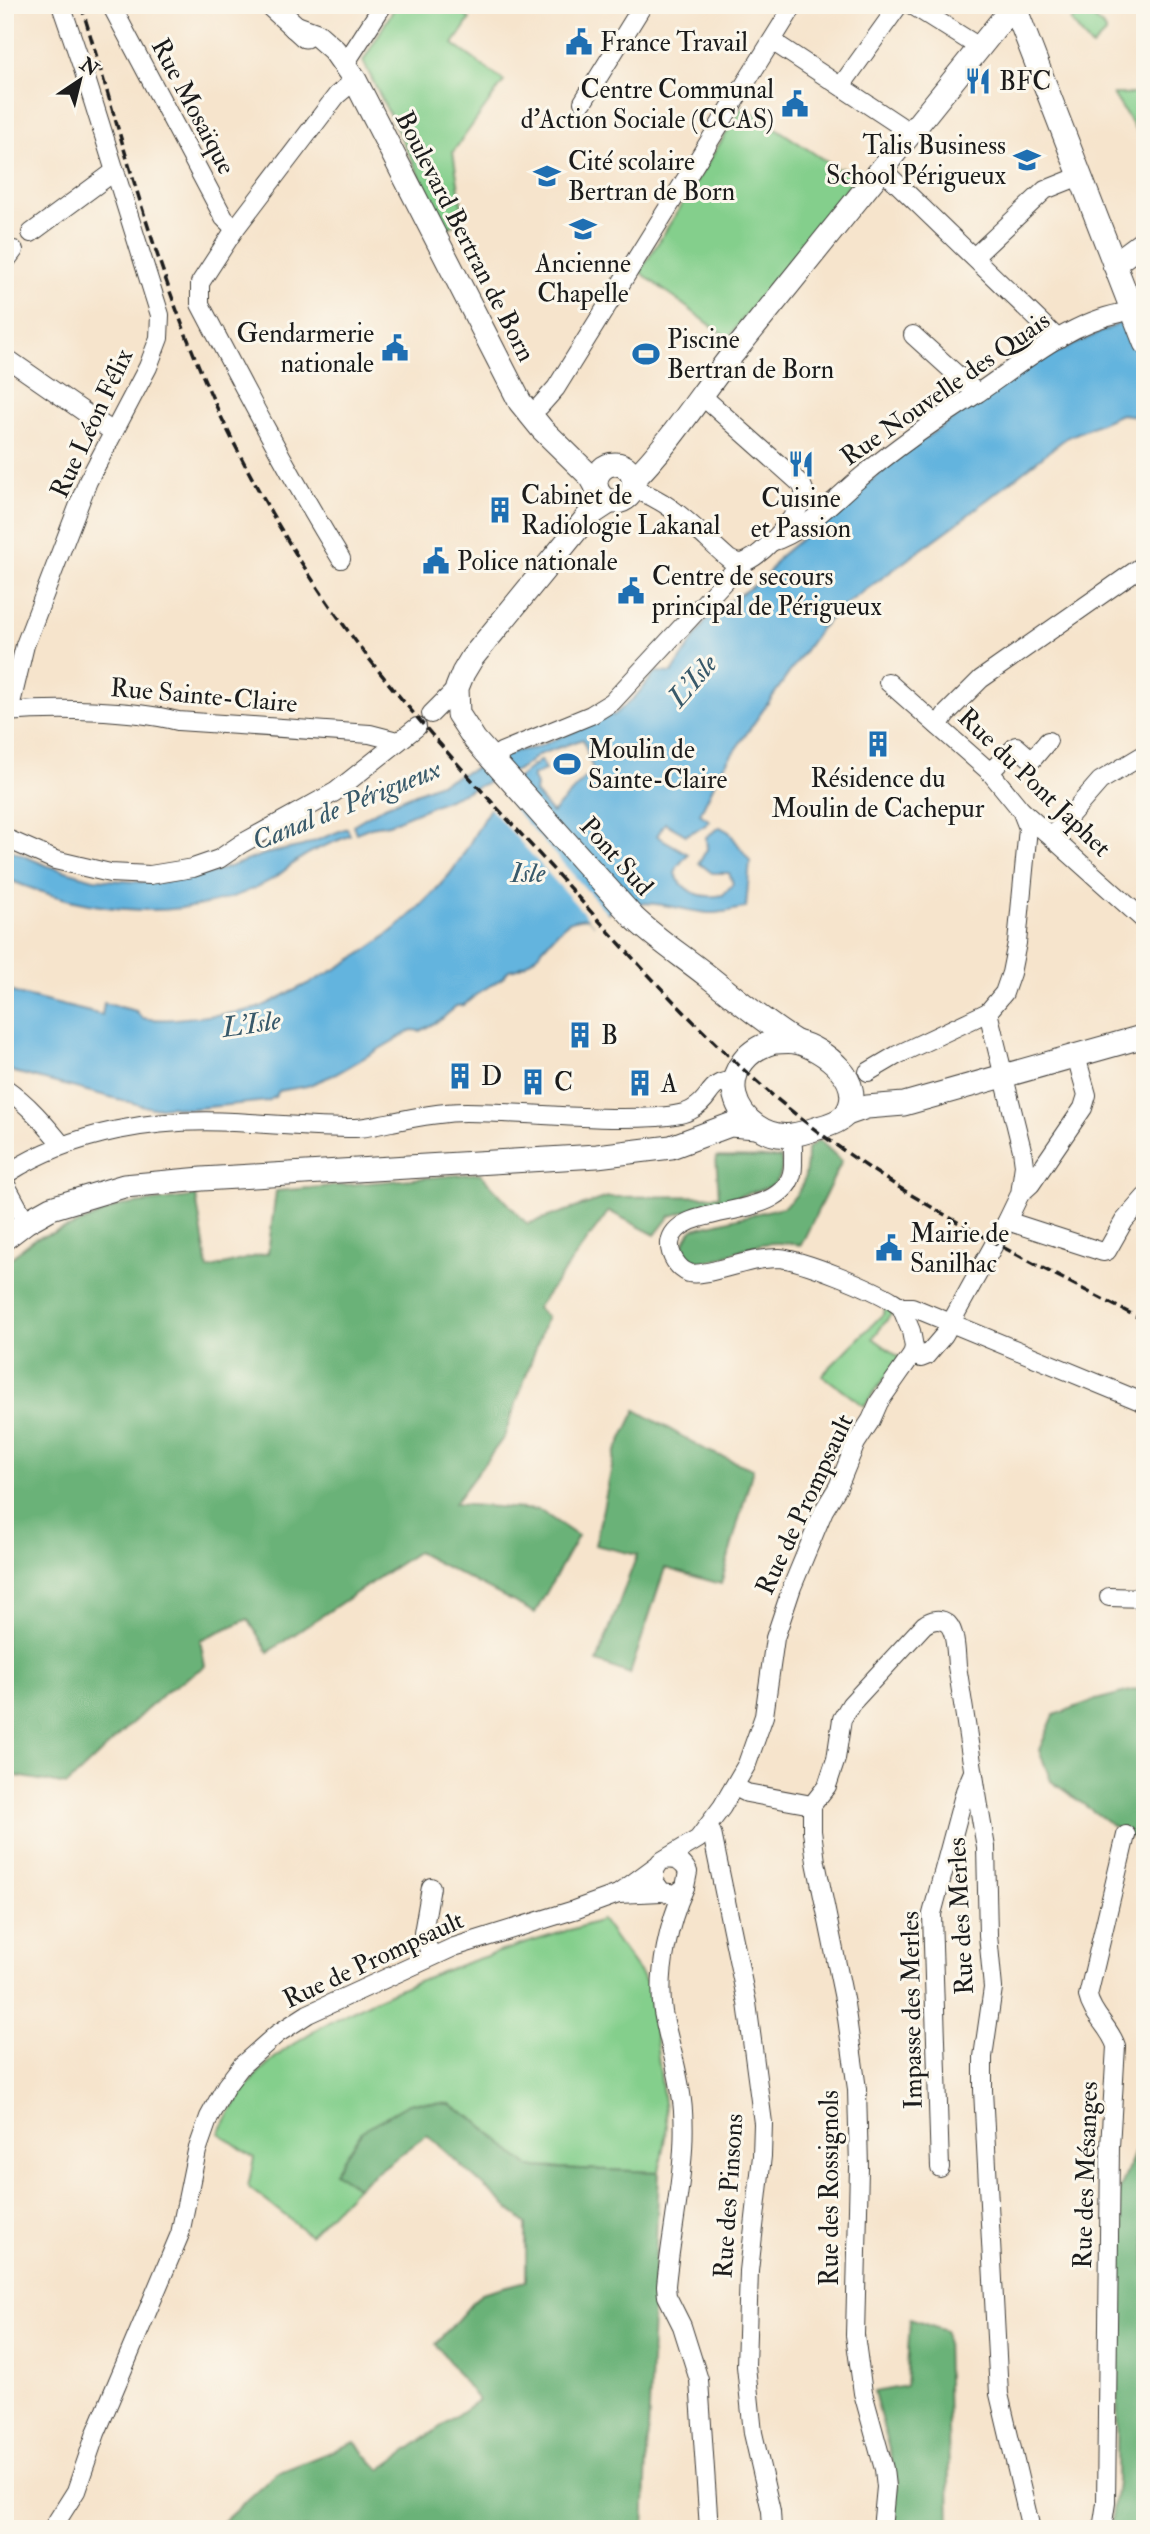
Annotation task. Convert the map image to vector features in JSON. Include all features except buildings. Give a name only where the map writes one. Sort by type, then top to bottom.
[{"type":"main road","points":[[271,5],[316,47],[350,72]]},
{"type":"main road","points":[[601,493],[622,500],[625,474],[679,429],[701,395],[1014,5],[1145,343]]},
{"type":"main road","name":"Boulevard Bertran de Born","points":[[350,72],[510,385],[535,422],[582,468],[601,493]]},
{"type":"main road","points":[[1114,264],[1145,241]]},
{"type":"main road","name":"Boulevard Bertran de Born","points":[[535,422],[590,457],[625,474]]},
{"type":"main road","points":[[457,688],[472,658],[588,516],[601,493],[598,474],[602,469],[625,474]]},
{"type":"main road","name":"Pont Sud","points":[[457,688],[458,714],[475,740],[633,917],[662,943],[796,1042]]},
{"type":"main road","name":"Pont Sud","points":[[731,995],[751,1023],[750,1052]]},
{"type":"main road","points":[[5,1238],[51,1208],[124,1186],[202,1178],[597,1156],[671,1147],[730,1125],[756,1127],[776,1135],[790,1136],[829,1125],[846,1114],[867,1107],[904,1104],[1144,1038]]},
{"type":"main road","points":[[671,1147],[714,1122],[735,1089],[743,1060],[750,1052],[774,1042],[796,1042],[818,1052],[859,1078],[867,1096],[904,1104]]},
{"type":"main road","points":[[846,1114],[859,1078]]},
{"type":"main road","points":[[735,1089],[743,1112],[756,1127]]},
{"type":"street","points":[[31,233],[115,171],[61,5]]},
{"type":"street","name":"Rue Mosaïque","points":[[111,5],[224,218],[235,229]]},
{"type":"street","points":[[341,559],[301,493],[200,304],[200,282],[235,229],[337,95],[383,5]]},
{"type":"street","points":[[583,102],[643,5]]},
{"type":"street","points":[[535,422],[540,406],[556,388],[794,5]]},
{"type":"street","points":[[841,86],[899,5]]},
{"type":"street","points":[[912,5],[979,47]]},
{"type":"street","points":[[772,41],[911,133]]},
{"type":"street","points":[[882,169],[1058,338]]},
{"type":"street","name":"Rue Léon Félix","points":[[7,712],[25,645],[88,481],[152,358],[159,338],[160,315],[115,171]]},
{"type":"street","points":[[974,257],[1045,190],[1080,176]]},
{"type":"street","name":"Rue Nouvelle des Quais","points":[[771,542],[796,532],[904,442],[1058,338],[1104,316],[1121,313]]},
{"type":"street","points":[[913,335],[977,393]]},
{"type":"street","points":[[5,357],[113,432]]},
{"type":"street","points":[[625,474],[737,563],[745,562],[771,542],[803,498],[805,493],[802,485],[701,395]]},
{"type":"street","points":[[501,752],[591,715],[612,702],[732,573],[737,563]]},
{"type":"street","points":[[938,726],[981,679],[1145,564]]},
{"type":"street","name":"Rue du Pont Japhet","points":[[888,682],[990,772],[1021,810],[1145,921]]},
{"type":"street","points":[[431,714],[457,688]]},
{"type":"street","name":"Rue Sainte-Claire","points":[[7,712],[79,711],[163,717],[178,721],[370,734],[397,741]]},
{"type":"street","points":[[5,838],[55,860],[92,870],[128,875],[174,873],[219,859],[335,792],[417,727]]},
{"type":"street","points":[[990,772],[1016,746],[1032,760],[1048,741]]},
{"type":"street","points":[[1052,836],[1100,781],[1145,754]]},
{"type":"street","points":[[859,1078],[897,1055],[988,1012],[1004,993],[1017,943],[1028,828],[1021,810]]},
{"type":"street","points":[[988,1012],[1022,1150],[1024,1165],[1020,1194]]},
{"type":"street","points":[[1020,1194],[1031,1184],[1083,1108],[1087,1094],[1076,1056]]},
{"type":"street","points":[[26,1222],[6,1185],[5,1178],[8,1173],[62,1145],[90,1137],[170,1122],[359,1128],[422,1115],[464,1112],[657,1116],[694,1109],[715,1085],[722,1081],[735,1089]]},
{"type":"street","points":[[5,1088],[20,1098],[62,1145]]},
{"type":"street","points":[[790,1136],[794,1168],[787,1188],[776,1196],[691,1221],[673,1235],[670,1243],[672,1255],[678,1265],[690,1273],[705,1273],[735,1263],[779,1258],[806,1264],[833,1275],[890,1299],[901,1307],[911,1331],[914,1348],[912,1355]]},
{"type":"street","name":"Rue de Prompsault","points":[[709,2529],[699,2380],[682,2326],[667,2296],[666,2286],[684,2132],[681,2089],[662,1995],[663,1966],[675,1914],[702,1834],[735,1787],[757,1739],[764,1716],[775,1638],[809,1545],[856,1443],[912,1355],[921,1358],[926,1356],[952,1323],[1020,1194]]},
{"type":"street","points":[[1007,1221],[1103,1252],[1107,1251],[1124,1221],[1145,1197]]},
{"type":"street","points":[[901,1307],[912,1307],[1145,1403]]},
{"type":"street","points":[[1109,1597],[1145,1598]]},
{"type":"street","name":"Rue des Merles","points":[[813,1805],[827,1786],[836,1759],[842,1719],[851,1703],[913,1634],[934,1619],[942,1620],[951,1629],[986,1847],[988,1935],[993,1988],[983,2057],[983,2090],[999,2394],[1031,2529]]},
{"type":"street","name":"Impasse des Merles","points":[[940,2168],[932,1914],[965,1791],[973,1772]]},
{"type":"street","points":[[735,1787],[747,1793],[813,1805]]},
{"type":"street","name":"Rue des Rossignols","points":[[813,1805],[812,1830],[816,1861],[845,2004],[856,2089],[859,2168],[855,2335],[865,2403],[884,2469],[886,2487],[882,2529]]},
{"type":"street","name":"Rue des Pinsons","points":[[702,1834],[712,1833],[747,2003],[763,2123],[762,2156],[749,2271],[746,2366],[753,2433],[771,2511],[772,2529]]},
{"type":"street","name":"Rue de Prompsault","points":[[618,1894],[702,1834]]},
{"type":"street","name":"Rue des Mésanges","points":[[1102,2529],[1106,2502],[1110,2147],[1116,2046],[1112,2034],[1090,2004],[1088,1996],[1126,1835]]},
{"type":"street","points":[[663,1893],[676,1894],[687,1880],[682,1863],[677,1860],[661,1863],[654,1881],[675,1914]]},
{"type":"street","points":[[431,1887],[423,1933],[431,1956]]},
{"type":"street","name":"Rue de Prompsault","points":[[52,2529],[76,2491],[96,2433],[180,2234],[197,2151],[209,2117],[226,2085],[258,2049],[297,2020],[431,1956],[618,1894],[663,1893]]},
{"type":"green space","points":[[396,5],[451,5],[470,19],[453,44],[504,81],[453,152],[464,220],[446,229],[363,61]]},
{"type":"green space","points":[[1084,8],[1106,30],[1092,47],[1071,21]]},
{"type":"green space","points":[[1145,85],[1145,144],[1113,94],[1133,94]]},
{"type":"green space","points":[[743,106],[839,170],[841,168],[856,177],[728,338],[640,272]]},
{"type":"green space","points":[[819,1140],[842,1161],[801,1245],[760,1245],[714,1260],[693,1261],[686,1253],[684,1245],[686,1237],[693,1229],[783,1207],[790,1201],[803,1182],[807,1149]]},
{"type":"green space","points":[[716,1157],[781,1158],[781,1171],[777,1181],[770,1187],[670,1216],[655,1235],[609,1211],[537,1308],[547,1317],[504,1437],[454,1504],[539,1510],[578,1536],[535,1613],[417,1552],[268,1652],[248,1619],[200,1640],[205,1666],[164,1693],[67,1785],[5,1774],[5,1263],[34,1239],[76,1225],[119,1206],[196,1196],[208,1269],[268,1253],[276,1191],[480,1173],[527,1224],[608,1197],[719,1196]]},
{"type":"green space","points":[[886,1307],[892,1313],[873,1338],[900,1358],[864,1406],[822,1375],[883,1314]]},
{"type":"green space","points":[[636,1410],[708,1451],[753,1469],[721,1584],[665,1568],[630,1674],[597,1662],[637,1555],[595,1545],[615,1453]]},
{"type":"green space","points":[[1145,1687],[1145,1844],[1122,1832],[1051,1781],[1039,1750],[1054,1715],[1092,1701]]},
{"type":"green space","points":[[602,1920],[649,1986],[667,2126],[659,2172],[529,2167],[478,2122],[450,2104],[335,2172],[357,2187],[310,2235],[248,2187],[254,2158],[219,2133],[248,2084],[281,2053],[326,2024],[411,1984],[473,1960]]},
{"type":"green space","points":[[412,2102],[450,2104],[478,2122],[529,2167],[659,2172],[644,2529],[215,2529],[277,2473],[355,2442],[380,2470],[478,2400],[436,2344],[481,2293],[526,2281],[526,2224],[427,2135],[357,2187],[334,2172],[362,2131]]},
{"type":"green space","points":[[1145,2127],[1145,2529],[1110,2529],[1117,2482],[1118,2194]]},
{"type":"green space","points":[[910,2319],[946,2331],[950,2529],[889,2529],[898,2483],[874,2392],[906,2386]]},
{"type":"water","name":"Isle","points":[[1145,311],[1145,417],[1121,414],[1066,438],[955,525],[838,610],[820,629],[721,770],[700,814],[710,821],[686,835],[665,823],[657,836],[688,854],[677,867],[675,874],[679,881],[689,890],[708,896],[723,895],[733,884],[729,873],[712,873],[699,863],[707,849],[706,837],[720,827],[729,832],[750,861],[746,908],[708,913],[648,903],[621,907],[607,913],[594,924],[588,918],[571,921],[526,964],[509,970],[501,979],[464,1005],[456,1006],[442,1019],[420,1031],[412,1030],[336,1074],[307,1086],[279,1091],[268,1101],[188,1109],[170,1106],[152,1108],[14,1072],[5,1067],[5,989],[102,1015],[104,1003],[136,1011],[142,1018],[149,1019],[219,1015],[263,1006],[360,954],[397,927],[432,894],[455,867],[491,807],[527,770],[541,760],[545,770],[532,776],[536,785],[535,793],[552,813],[593,770],[583,739],[538,755],[522,768],[389,824],[356,833],[353,825],[385,806],[516,751],[535,748],[610,713],[613,716],[635,697],[656,672],[672,673],[711,613],[765,578],[779,557],[909,449],[1033,364]]},
{"type":"water","points":[[347,828],[350,835],[316,849],[271,880],[239,895],[172,909],[104,907],[70,900],[5,878],[5,848],[48,866],[94,879],[156,883],[212,873],[265,854],[303,846]]},
{"type":"pier","points":[[499,792],[609,915],[596,927],[488,806]]},
{"type":"railway","points":[[81,5],[147,224],[185,333],[207,385],[273,516],[320,591],[377,669],[449,755],[647,974],[750,1076],[825,1137],[902,1189],[941,1213],[1145,1321]]},
{"type":"place","name":"France Travail","points":[[579,42]]},
{"type":"place","name":"BFC","points":[[978,81]]},
{"type":"place","name":"Centre Communal d'Action Sociale (CCAS)","points":[[795,104]]},
{"type":"place","name":"Talis Business School Périgueux","points":[[1027,160]]},
{"type":"place","name":"Cité scolaire Bertran de Born","points":[[547,176]]},
{"type":"place","name":"Ancienne Chapelle","points":[[583,229]]},
{"type":"place","name":"Gendarmerie nationale","points":[[395,348]]},
{"type":"place","name":"Piscine Bertran de Born","points":[[646,354]]},
{"type":"place","name":"Cuisine et Passion","points":[[801,464]]},
{"type":"place","name":"Cabinet de Radiologie Lakanal","points":[[500,510]]},
{"type":"place","name":"Police nationale","points":[[436,561]]},
{"type":"place","name":"Centre de secours principal de Périgueux","points":[[631,591]]},
{"type":"place","name":"Résidence du Moulin de Cachepur","points":[[878,744]]},
{"type":"place","name":"Moulin de Sainte-Claire","points":[[567,764]]},
{"type":"place","name":"B","points":[[580,1035]]},
{"type":"place","name":"D","points":[[460,1076]]},
{"type":"place","name":"C","points":[[533,1082]]},
{"type":"place","name":"A","points":[[640,1083]]},
{"type":"place","name":"Mairie de Sanilhac","points":[[889,1248]]},
{"type":"water label","name":"L'Isle","points":[[692,680]]},
{"type":"water label","name":"Canal de Périgueux","points":[[346,804]]},
{"type":"water label","name":"L'Isle","points":[[251,1023]]}]
